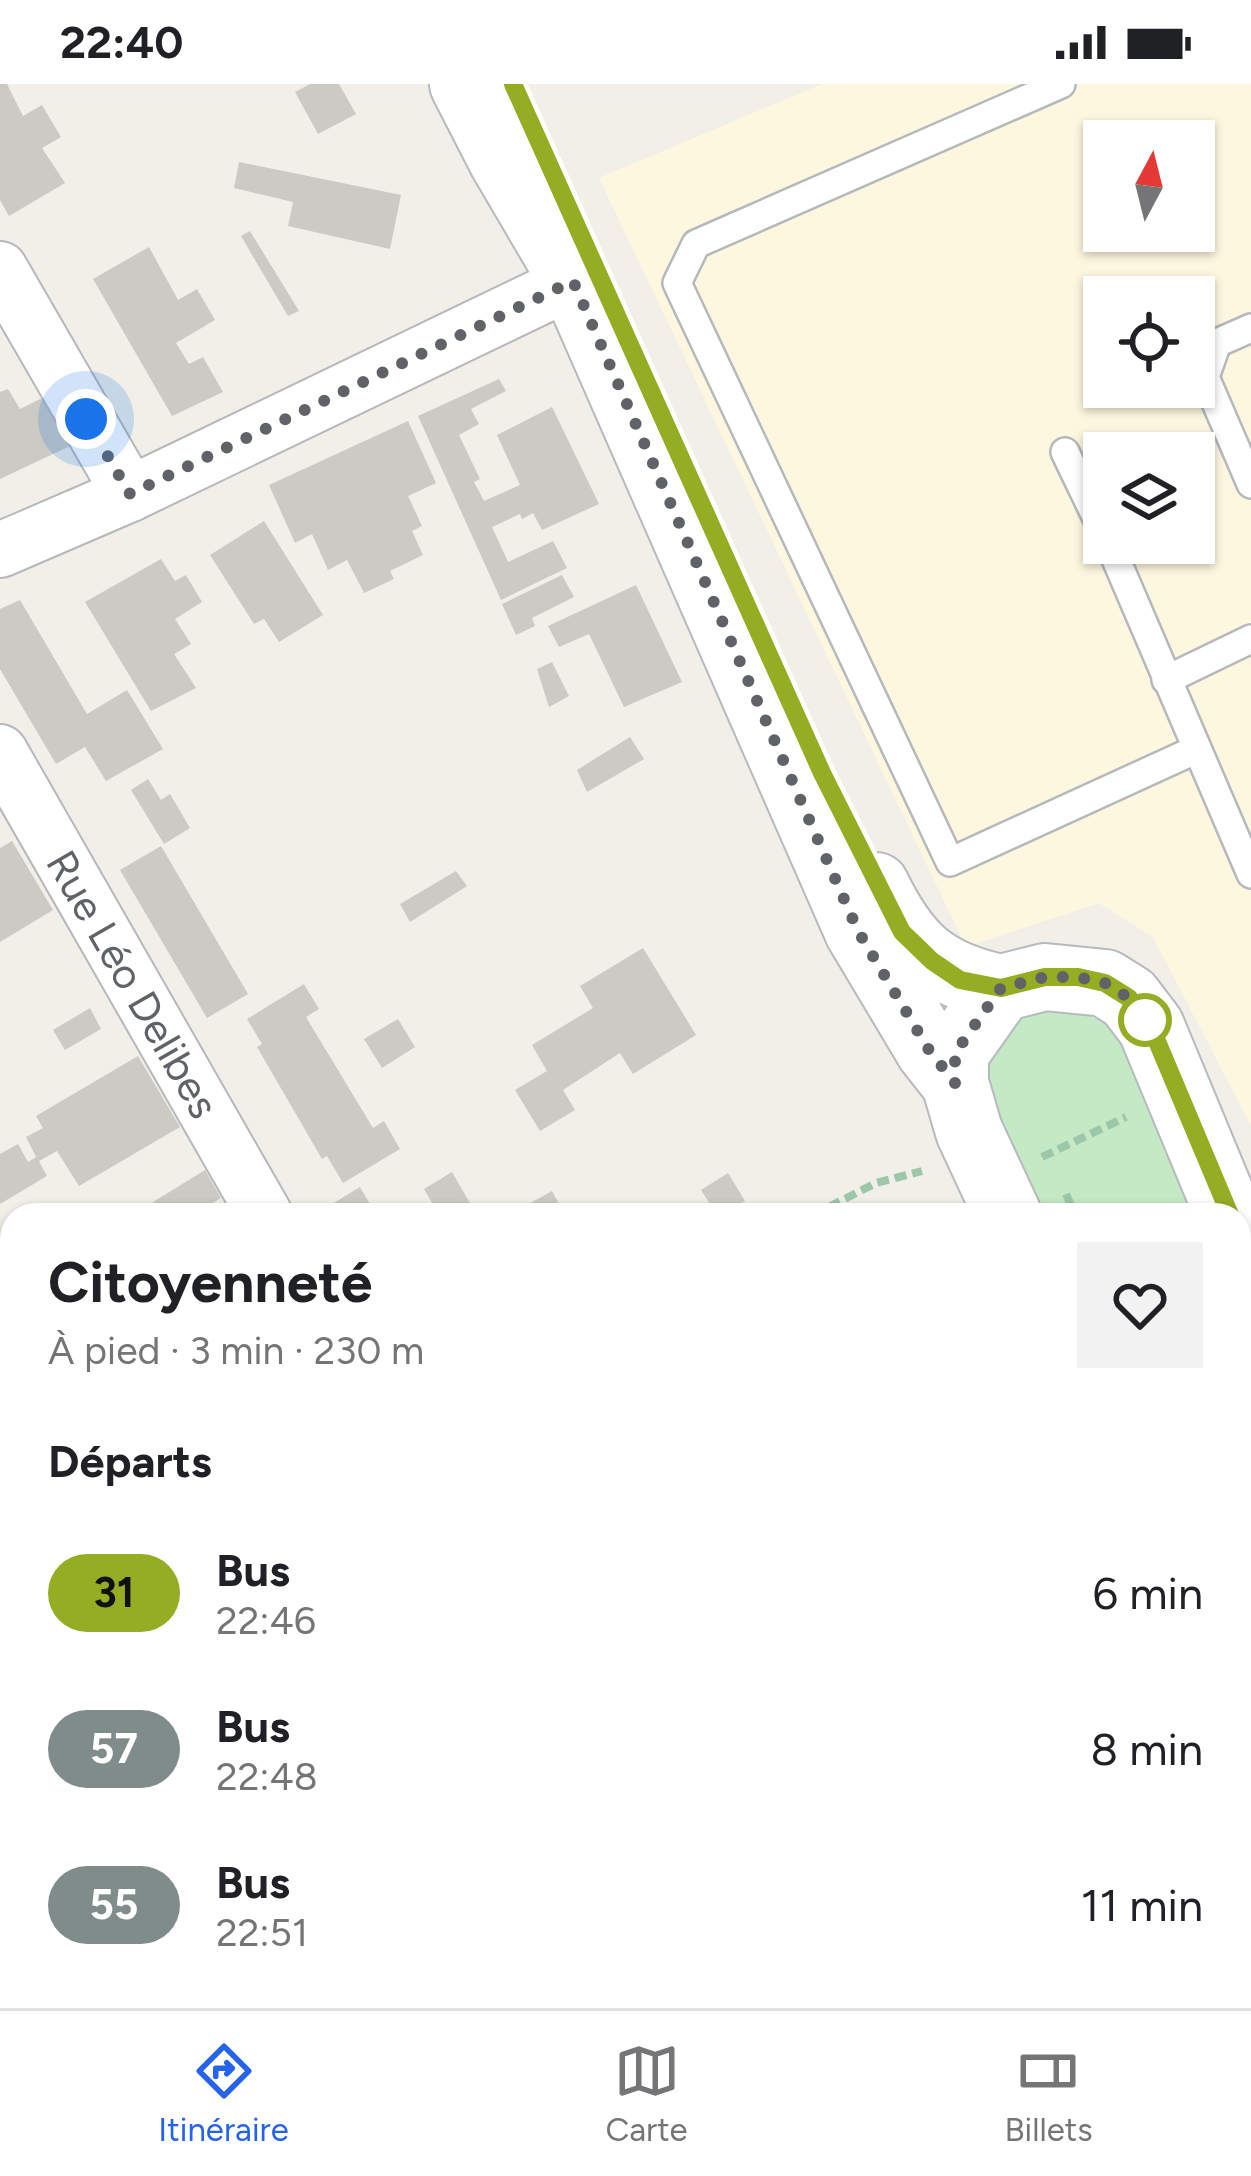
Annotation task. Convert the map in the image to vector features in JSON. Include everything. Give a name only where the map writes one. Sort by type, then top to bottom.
[{"type":"main road","points":[[464,84],[573,281],[858,931],[929,1050],[955,1083]]},
{"type":"main road","points":[[513,84],[822,773],[902,932],[960,980],[1001,988],[1045,977],[1078,977],[1105,983],[1129,998],[1151,1027],[1232,1203]]},
{"type":"main road","points":[[1001,988],[955,1053],[955,1083],[969,1131],[1002,1203]]},
{"type":"street","points":[[0,269],[130,494]]},
{"type":"street","points":[[0,550],[130,494],[573,281]]},
{"type":"street","name":"Rue Léo Delibes","points":[[0,752],[258,1203]]},
{"type":"lane","points":[[1060,84],[696,244],[677,283],[950,862],[1195,749]]},
{"type":"lane","points":[[1251,328],[1217,343],[1205,377],[1251,484]]},
{"type":"lane","points":[[1065,452],[1083,489]]},
{"type":"lane","points":[[1118,564],[1251,874]]},
{"type":"lane","points":[[1166,680],[1251,639]]},
{"type":"shaded area","points":[[822,84],[1251,84],[1251,1126],[1153,937],[1099,903],[966,947],[599,178]]},
{"type":"green space","points":[[1048,1007],[1081,1012],[1114,1027],[1195,1203],[1036,1203],[984,1084],[988,1052],[1012,1020]]},
{"type":"building","points":[[0,84],[7,84],[23,116],[42,105],[61,137],[42,148],[65,183],[9,216],[0,200]]},
{"type":"building","points":[[310,84],[339,84],[356,114],[318,134],[295,92]]},
{"type":"building","points":[[239,162],[401,195],[390,249],[288,226],[293,202],[234,188]]},
{"type":"building","points":[[250,231],[299,311],[288,316],[241,236]]},
{"type":"building","points":[[149,247],[178,300],[197,289],[215,320],[176,343],[189,364],[203,357],[223,392],[172,416],[93,279]]},
{"type":"building","points":[[499,379],[506,391],[471,409],[479,424],[459,435],[480,479],[474,482],[484,501],[520,485],[497,435],[552,407],[599,504],[542,530],[533,513],[492,527],[508,562],[553,541],[567,568],[501,600],[418,416]]},
{"type":"building","points":[[8,389],[20,409],[42,398],[70,446],[0,479],[0,392]]},
{"type":"building","points":[[408,421],[436,483],[408,496],[422,526],[412,531],[423,555],[390,571],[394,579],[364,593],[347,560],[328,570],[312,534],[295,543],[269,485]]},
{"type":"building","points":[[264,521],[323,615],[279,642],[264,619],[254,624],[210,555]]},
{"type":"building","points":[[161,559],[175,581],[186,575],[202,602],[175,619],[191,644],[174,654],[196,688],[151,711],[85,602]]},
{"type":"building","points":[[562,575],[574,597],[532,618],[535,626],[516,635],[502,604]]},
{"type":"building","points":[[636,585],[682,682],[624,707],[589,634],[559,647],[548,626]]},
{"type":"building","points":[[20,600],[87,714],[127,690],[163,749],[106,781],[85,747],[56,764],[0,669],[0,609]]},
{"type":"building","points":[[552,662],[569,696],[549,707],[537,669]]},
{"type":"building","points":[[630,737],[644,759],[587,792],[577,770]]},
{"type":"building","points":[[148,779],[161,800],[170,794],[190,828],[164,844],[131,790]]},
{"type":"building","points":[[12,841],[53,910],[0,942],[0,848]]},
{"type":"building","points":[[161,846],[248,994],[207,1018],[120,870]]},
{"type":"building","points":[[456,871],[467,886],[410,922],[400,904]]},
{"type":"building","points":[[643,948],[696,1035],[633,1074],[620,1053],[563,1090],[575,1110],[540,1131],[515,1090],[547,1071],[532,1045],[593,1008],[580,986]]},
{"type":"building","points":[[304,984],[319,1009],[306,1017],[373,1128],[384,1121],[400,1149],[343,1183],[327,1156],[322,1159],[257,1047],[262,1044],[247,1019]]},
{"type":"building","points":[[90,1008],[101,1029],[65,1050],[53,1030]]},
{"type":"building","points":[[398,1019],[415,1047],[382,1068],[364,1039]]},
{"type":"building","points":[[138,1056],[180,1127],[79,1186],[57,1151],[39,1161],[47,1176],[0,1203],[0,1154],[18,1144],[28,1162],[36,1157],[26,1137],[43,1128],[36,1116]]},
{"type":"building","points":[[205,1170],[221,1198],[212,1203],[153,1202]]},
{"type":"building","points":[[452,1172],[470,1203],[432,1203],[424,1189]]},
{"type":"building","points":[[728,1173],[745,1201],[709,1203],[701,1190]]},
{"type":"building","points":[[360,1187],[369,1203],[334,1203]]},
{"type":"building","points":[[552,1191],[558,1203],[530,1203]]},
{"type":"bus line","name":"31","points":[[513,84],[822,773],[902,932],[960,980],[1001,988],[1045,977],[1078,977],[1105,983],[1129,998],[1151,1027],[1225,1203]]},
{"type":"route","points":[[86,419],[130,494],[573,281],[858,931],[929,1050],[955,1083],[955,1053],[1001,988],[1045,977],[1105,983],[1129,998],[1151,1027],[1145,1020]]}]
